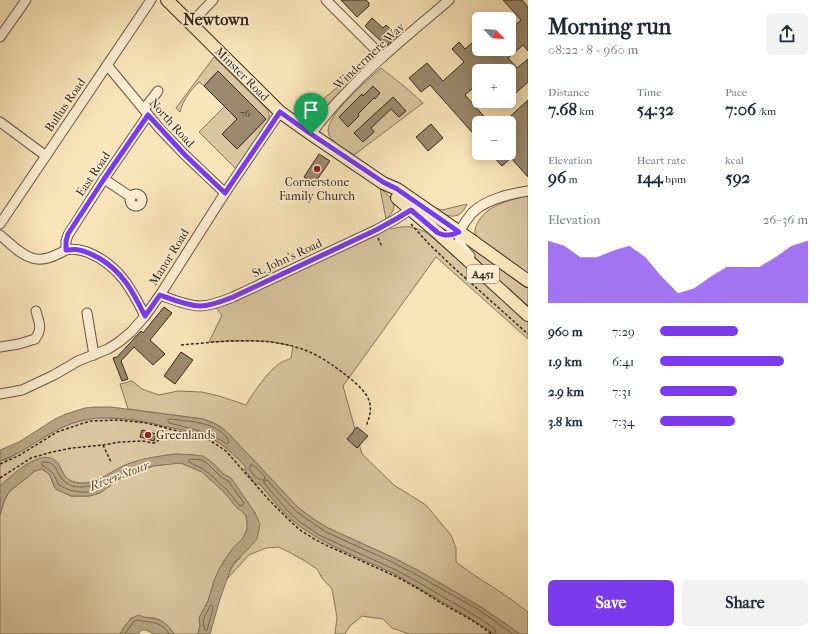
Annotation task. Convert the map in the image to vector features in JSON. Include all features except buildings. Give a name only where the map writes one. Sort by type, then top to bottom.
[{"type":"main road","name":"Minster Road","points":[[167,0],[280,112],[383,182],[397,189],[411,210],[528,315]]},
{"type":"main road","name":"Minster Road","points":[[411,210],[459,232],[528,281]]},
{"type":"street","points":[[0,37],[26,0]]},
{"type":"street","name":"Bullus Road","points":[[0,224],[151,0]]},
{"type":"street","points":[[191,23],[213,0]]},
{"type":"street","points":[[326,0],[383,57]]},
{"type":"street","name":"Windermere Way","points":[[311,134],[342,96],[383,57],[449,0]]},
{"type":"street","name":"North Road","points":[[107,65],[146,112],[184,154],[225,193]]},
{"type":"street","name":"East Road","points":[[66,250],[68,234],[158,91]]},
{"type":"street","name":"Manor Road","points":[[0,394],[22,390],[54,375],[78,361],[108,349],[131,332],[160,295],[225,193],[280,112]]},
{"type":"street","points":[[0,122],[46,156]]},
{"type":"street","points":[[104,179],[131,197]]},
{"type":"street","points":[[528,191],[503,197],[481,206],[471,214],[459,232],[460,244],[465,250],[528,307]]},
{"type":"street","name":"St. John's Road","points":[[160,295],[176,301],[199,306],[213,304],[233,297],[376,230],[411,210]]},
{"type":"street","points":[[438,233],[449,235],[459,232]]},
{"type":"street","points":[[0,235],[22,253],[31,258],[45,259],[66,250],[80,250],[94,255],[108,264],[120,275],[134,293],[145,316]]},
{"type":"street","points":[[0,347],[19,344],[35,339],[39,333],[40,327],[36,311]]},
{"type":"street","points":[[87,313],[94,355]]},
{"type":"path","points":[[411,210],[429,244],[528,334]]},
{"type":"path","points":[[376,230],[382,247]]},
{"type":"path","points":[[181,344],[227,340],[267,341],[293,346],[318,356],[342,372],[361,389],[368,398],[371,406],[366,426]]},
{"type":"path","points":[[0,464],[18,456],[57,432],[90,421],[119,420],[146,423],[205,438],[226,450],[269,500],[300,530],[328,546],[395,576],[470,619],[492,634]]},
{"type":"path","points":[[0,478],[31,458],[42,454],[72,448],[120,442],[142,441],[154,443],[159,440]]},
{"type":"path","points":[[103,445],[110,462]]},
{"type":"shaded area","points":[[374,55],[377,58],[316,119],[307,121],[298,118],[304,115]]},
{"type":"shaded area","points":[[214,57],[266,108],[269,114],[267,123],[236,169],[199,132],[225,106],[237,119],[222,134],[237,149],[266,119],[218,71],[204,86],[199,82],[196,85],[185,100],[180,112],[176,108]]},
{"type":"shaded area","points":[[381,68],[423,103],[354,155],[333,141],[329,135],[328,128],[339,109]]},
{"type":"shaded area","points":[[380,188],[388,195],[394,206],[391,214],[386,219]]},
{"type":"shaded area","points":[[528,196],[528,307],[485,269],[466,245],[467,244],[492,255],[494,249],[476,236],[475,230],[477,224],[486,212],[499,204]]},
{"type":"shaded area","points":[[467,204],[459,214],[455,216],[450,216],[440,212],[430,206],[442,210]]},
{"type":"shaded area","points":[[388,224],[391,229],[409,227],[427,233],[478,276],[528,315],[528,339],[436,257],[343,386],[362,454],[394,485],[426,505],[451,535],[456,548],[456,562],[528,612],[528,634],[520,634],[481,607],[419,571],[328,528],[315,520],[300,509],[220,426],[203,419],[128,409],[120,384],[132,381],[142,389],[159,395],[178,391],[202,392],[246,405],[271,371],[280,363],[291,358],[293,346],[267,341],[209,342],[222,315],[213,304]]},
{"type":"shaded area","points":[[92,418],[124,419],[154,423],[196,433],[216,441],[246,467],[244,469],[257,484],[259,483],[286,514],[307,531],[344,551],[395,574],[495,634],[409,634],[392,628],[383,619],[362,616],[350,626],[345,634],[335,634],[337,617],[332,589],[322,578],[317,569],[278,547],[266,548],[249,555],[227,579],[232,567],[240,558],[255,513],[231,478],[223,474],[215,465],[194,455],[176,454],[151,458],[128,464],[98,480],[85,483],[78,483],[66,478],[58,463],[27,464],[0,486],[0,461],[8,459],[57,429]]},
{"type":"shaded area","points":[[181,463],[202,472],[224,492],[237,508],[242,511],[246,516],[248,525],[245,535],[228,555],[214,581],[208,601],[199,618],[200,626],[198,634],[174,634],[165,623],[160,620],[145,617],[131,618],[120,634],[0,634],[0,515],[4,501],[9,492],[35,471],[42,469],[50,475],[56,489],[71,496],[89,496],[100,493],[123,476],[153,466]]},
{"type":"water","points":[[111,407],[203,419],[215,424],[227,432],[300,509],[315,520],[328,528],[419,571],[481,607],[520,634],[495,634],[395,574],[341,550],[303,529],[287,516],[259,483],[256,485],[244,469],[246,467],[228,450],[216,441],[200,435],[184,430],[148,423],[123,419],[98,418],[73,423],[63,427],[19,453],[0,461],[0,450],[19,442],[55,419],[66,414],[85,408]]},
{"type":"water","name":"River Stour","points":[[176,454],[203,456],[215,465],[223,474],[231,478],[255,513],[260,525],[257,539],[231,568],[210,634],[198,634],[200,626],[199,618],[208,601],[219,569],[233,548],[242,539],[247,530],[247,522],[246,516],[242,511],[237,508],[224,492],[202,472],[181,463],[153,466],[123,476],[100,493],[89,496],[71,496],[56,489],[50,475],[42,469],[35,471],[9,492],[4,501],[0,515],[0,486],[27,464],[35,460],[51,458],[58,463],[67,478],[76,483],[86,483],[92,482],[134,462]]},
{"type":"water","points":[[140,615],[161,621],[174,634],[154,634],[146,630],[142,630],[138,634],[120,634],[130,620]]},
{"type":"place","name":"Cornerstone Family Church","points":[[317,169]]},
{"type":"place","name":"Greenlands","points":[[148,435]]},
{"type":"district","name":"Newtown","points":[[216,19]]},
{"type":"route","points":[[280,112],[311,134],[383,182],[397,189],[459,232],[449,235],[438,233],[411,210],[376,230],[233,297],[213,304],[199,306],[176,301],[160,295],[145,316],[134,293],[120,275],[108,264],[94,255],[80,250],[66,250],[68,234],[148,115],[184,154],[225,193],[280,112]]}]
